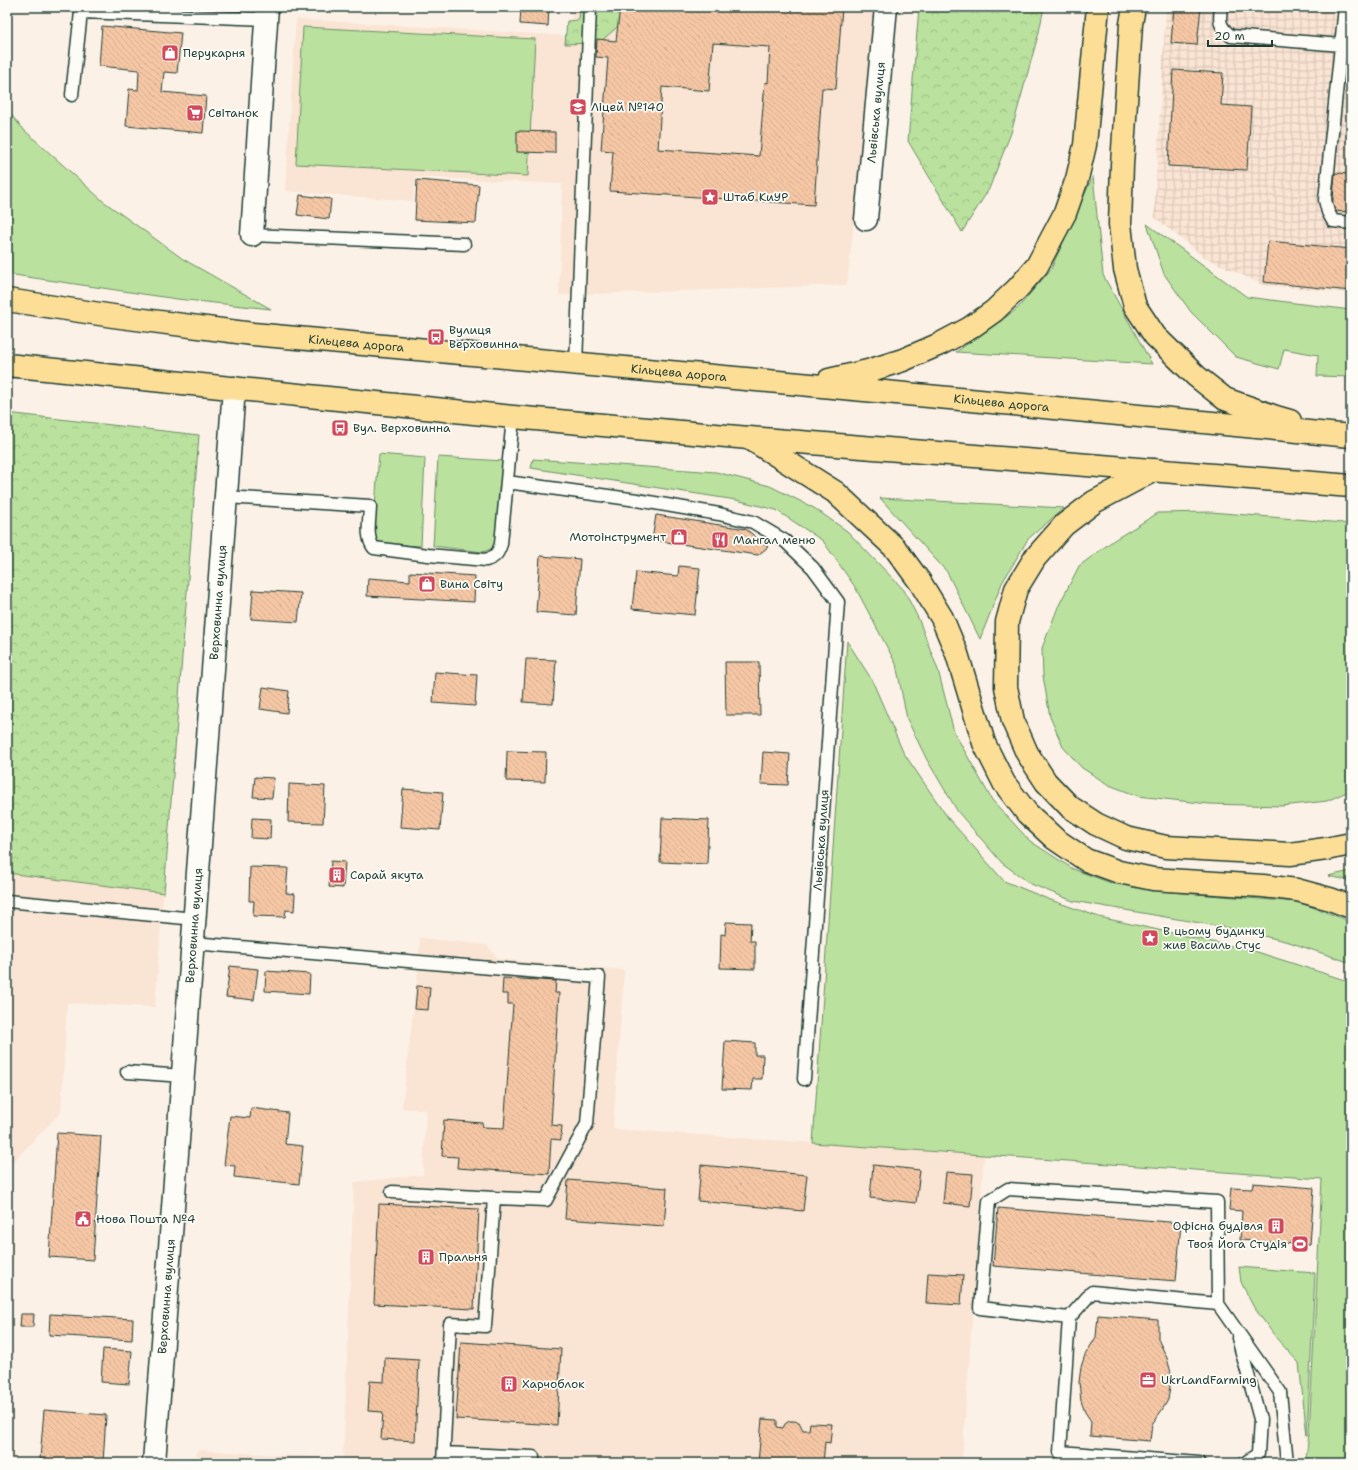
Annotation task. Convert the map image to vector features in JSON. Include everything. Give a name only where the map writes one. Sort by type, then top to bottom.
[{"type":"main road","points":[[811,385],[868,371],[903,360],[940,344],[964,331],[994,311],[1018,288],[1037,266],[1064,212],[1077,179],[1085,145],[1098,7]]},
{"type":"main road","points":[[1134,7],[1131,24],[1122,165],[1120,224],[1125,269],[1136,306],[1156,336],[1196,376],[1225,399],[1276,418],[1351,436]]},
{"type":"main road","name":"Кільцева дорога","points":[[7,300],[112,316],[253,334],[1351,436]]},
{"type":"main road","points":[[7,365],[513,417],[749,438],[1351,486]]},
{"type":"main road","points":[[749,438],[835,492],[895,548],[920,582],[942,618],[957,654],[984,743],[1004,783],[1027,813],[1055,839],[1086,860],[1119,872],[1153,879],[1264,886],[1297,890],[1330,898],[1351,907]]},
{"type":"main road","points":[[1154,470],[1094,502],[1064,525],[1035,558],[1016,589],[1007,622],[1006,687],[1013,721],[1026,753],[1046,782],[1070,807],[1096,824],[1126,838],[1166,847],[1290,854],[1351,844]]},
{"type":"street","name":"Львівська вулиця","points":[[866,219],[886,7]]},
{"type":"street","points":[[252,235],[266,13]]},
{"type":"street","name":"Верховинна вулиця","points":[[154,1463],[234,388]]},
{"type":"lane","points":[[576,364],[590,7]]},
{"type":"lane","points":[[1221,7],[1219,20],[1222,29],[1231,36],[1341,45]]},
{"type":"lane","points":[[1345,7],[1325,200],[1328,212],[1333,221],[1351,223]]},
{"type":"lane","points":[[72,94],[81,12],[266,13]]},
{"type":"lane","points":[[252,235],[464,244]]},
{"type":"lane","points":[[226,497],[370,506],[369,534],[370,543],[374,548],[428,555],[486,560],[498,554],[501,544],[513,417]]},
{"type":"lane","name":"Львівська вулиця","points":[[507,482],[644,501],[719,514],[753,522],[785,542],[813,568],[838,602],[804,1079]]},
{"type":"lane","points":[[7,902],[194,919]]},
{"type":"lane","points":[[193,943],[599,977],[587,1124],[546,1200],[392,1192]]},
{"type":"lane","points":[[126,1072],[183,1076]]},
{"type":"lane","points":[[1069,1318],[980,1308],[989,1201],[1008,1189],[1217,1202],[1218,1304],[1280,1392],[1287,1463]]},
{"type":"lane","points":[[494,1198],[485,1326],[450,1324],[443,1458],[533,1457],[533,1463]]},
{"type":"lane","points":[[1199,1463],[1060,1452],[1069,1318],[1092,1292],[1218,1304]]},
{"type":"lane","points":[[1236,1330],[1260,1419],[1258,1454],[1245,1463]]},
{"type":"shaded area","name":"Ліцей №140","points":[[573,7],[877,7],[847,285],[559,295],[562,184],[416,177],[413,201],[285,191],[296,19],[569,36]]},
{"type":"shaded area","points":[[1166,7],[1351,7],[1351,293],[1263,285],[1204,257],[1154,217]]},
{"type":"shaded area","points":[[7,546],[188,558],[155,1007],[67,1003],[61,1112],[7,1168]]},
{"type":"shaded area","points":[[420,938],[487,945],[498,959],[624,970],[613,1129],[984,1155],[962,1461],[993,1463],[196,1463],[197,1450],[343,1459],[354,1182],[423,1175],[426,1110],[402,1108],[419,962]]},
{"type":"green space","points":[[580,7],[640,7],[599,43],[565,44],[567,21],[579,20]]},
{"type":"green space","points":[[919,7],[1044,7],[1039,32],[1011,133],[989,189],[962,232],[908,141]]},
{"type":"green space","points":[[303,27],[535,39],[528,176],[296,164]]},
{"type":"green space","points":[[7,110],[24,130],[103,201],[183,259],[271,309],[177,299],[7,274]]},
{"type":"green space","points":[[1093,176],[1103,275],[1152,364],[956,352],[1017,309],[1051,269]]},
{"type":"green space","points":[[1147,224],[1247,297],[1351,310],[1351,377],[1317,376],[1318,355],[1284,349],[1279,369],[1236,357],[1191,312],[1164,274]]},
{"type":"green space","points":[[7,413],[199,435],[164,893],[7,873]]},
{"type":"green space","points":[[379,454],[425,458],[421,546],[382,544],[375,541],[373,532]]},
{"type":"green space","points":[[438,457],[504,461],[496,542],[491,549],[483,552],[433,546]]},
{"type":"green space","points":[[533,459],[716,472],[770,486],[814,508],[847,531],[904,590],[919,620],[938,670],[954,732],[992,800],[1030,841],[1073,869],[1111,883],[1170,892],[1298,902],[1342,918],[1351,924],[1351,963],[1289,942],[1229,928],[1073,901],[1031,884],[1002,863],[958,812],[927,760],[907,719],[896,664],[855,587],[823,541],[776,510],[736,500],[531,468]]},
{"type":"green space","points":[[880,498],[1064,508],[1028,539],[1002,583],[980,639],[947,572]]},
{"type":"green space","points":[[1211,512],[1343,523],[1351,527],[1351,790],[1327,801],[1282,806],[1209,804],[1138,796],[1109,785],[1082,768],[1063,747],[1050,717],[1043,676],[1042,648],[1058,607],[1079,566],[1114,540],[1158,513]]},
{"type":"green space","points":[[847,641],[872,680],[903,752],[948,818],[1004,881],[1048,899],[1099,917],[1254,951],[1351,982],[1351,1463],[1310,1463],[1306,1458],[1309,1434],[1322,1179],[813,1143]]},
{"type":"green space","points":[[1351,871],[1351,881],[1328,876]]},
{"type":"green space","points":[[1239,1267],[1315,1273],[1307,1436],[1299,1363],[1277,1339],[1253,1306],[1241,1282]]},
{"type":"building","points":[[521,7],[549,7],[548,26],[520,24]]},
{"type":"building","points":[[620,7],[842,7],[836,89],[822,88],[814,205],[610,191],[613,151],[601,150],[608,58],[596,57],[597,39],[616,41]],"holes":[[[713,43],[770,47],[768,83],[765,82],[759,156],[658,149],[662,87],[709,91]]]},
{"type":"building","points":[[1174,7],[1201,7],[1197,45],[1171,43]]},
{"type":"building","points":[[102,26],[181,33],[177,73],[164,72],[162,92],[206,96],[203,133],[126,126],[129,89],[138,90],[139,70],[99,66]]},
{"type":"building","points":[[1173,70],[1223,73],[1221,105],[1251,107],[1247,170],[1168,166]]},
{"type":"building","points":[[517,131],[555,132],[555,153],[517,152]]},
{"type":"building","points":[[1335,173],[1351,174],[1351,212],[1332,211]]},
{"type":"building","points":[[417,180],[479,185],[476,223],[415,220]]},
{"type":"building","points":[[300,195],[331,199],[329,219],[297,215]]},
{"type":"building","points":[[1268,241],[1351,249],[1351,291],[1264,282]]},
{"type":"building","points":[[656,515],[746,529],[768,547],[758,555],[652,540]]},
{"type":"building","points":[[540,556],[580,559],[576,615],[536,612]]},
{"type":"building","points":[[679,566],[700,568],[695,615],[632,609],[636,572],[678,576]]},
{"type":"building","points":[[410,572],[475,576],[474,602],[367,596],[368,578],[410,581]]},
{"type":"building","points":[[253,590],[301,593],[298,622],[251,619]]},
{"type":"building","points":[[526,659],[556,660],[553,704],[523,702]]},
{"type":"building","points":[[725,662],[759,662],[760,715],[726,715]]},
{"type":"building","points":[[435,672],[477,675],[475,706],[433,703]]},
{"type":"building","points":[[263,687],[289,691],[287,713],[260,709]]},
{"type":"building","points":[[507,751],[546,752],[545,782],[506,781]]},
{"type":"building","points":[[763,752],[790,754],[788,785],[761,784]]},
{"type":"building","points":[[255,777],[274,778],[272,798],[253,797]]},
{"type":"building","points":[[289,784],[325,786],[323,823],[288,822]]},
{"type":"building","points":[[403,789],[443,792],[440,830],[400,827]]},
{"type":"building","points":[[252,818],[271,819],[270,839],[251,838]]},
{"type":"building","points":[[662,818],[709,820],[707,864],[660,862]]},
{"type":"building","name":"Сарай якута","points":[[331,861],[345,862],[343,888],[329,887]]},
{"type":"building","points":[[250,867],[288,868],[286,893],[295,894],[294,911],[286,910],[285,917],[253,916],[254,901],[249,901]]},
{"type":"building","points":[[726,922],[751,923],[750,941],[755,941],[755,969],[720,968],[721,934],[725,935]]},
{"type":"building","points":[[230,966],[258,969],[254,1000],[226,997]]},
{"type":"building","points":[[266,971],[310,974],[309,994],[265,991]]},
{"type":"building","points":[[503,978],[556,981],[555,993],[559,993],[551,1125],[562,1126],[561,1140],[551,1139],[549,1174],[457,1168],[458,1157],[442,1156],[444,1120],[482,1123],[483,1127],[504,1128],[513,1004],[508,1004],[508,994],[502,994]]},
{"type":"building","points":[[417,986],[430,987],[428,1010],[415,1009]]},
{"type":"building","points":[[725,1041],[755,1043],[755,1055],[763,1055],[762,1079],[753,1079],[752,1090],[722,1089]]},
{"type":"building","points":[[251,1108],[288,1113],[285,1144],[303,1146],[299,1184],[234,1177],[235,1166],[224,1165],[230,1116],[250,1118]]},
{"type":"building","points":[[57,1133],[101,1136],[93,1260],[49,1257]]},
{"type":"building","points":[[701,1165],[807,1175],[803,1211],[698,1201]]},
{"type":"building","points":[[873,1165],[920,1170],[916,1203],[870,1198]]},
{"type":"building","points":[[946,1172],[973,1174],[970,1206],[943,1203]]},
{"type":"building","points":[[568,1180],[667,1188],[664,1226],[565,1219]]},
{"type":"building","name":"Офісна будівля","points":[[1253,1183],[1314,1188],[1310,1245],[1240,1240],[1242,1211],[1229,1210],[1231,1188],[1252,1189]]},
{"type":"building","name":"Пральня","points":[[379,1204],[479,1209],[474,1309],[374,1304]]},
{"type":"building","points":[[998,1208],[1181,1223],[1176,1281],[993,1266]]},
{"type":"building","points":[[928,1273],[963,1275],[961,1305],[926,1303]]},
{"type":"building","points":[[21,1314],[34,1314],[33,1327],[20,1327]]},
{"type":"building","points":[[50,1314],[133,1319],[132,1340],[49,1335]]},
{"type":"building","points":[[1098,1315],[1158,1320],[1158,1339],[1167,1358],[1171,1373],[1168,1400],[1152,1424],[1150,1441],[1090,1436],[1091,1421],[1085,1412],[1081,1401],[1079,1382],[1081,1367],[1085,1355],[1096,1337]]},
{"type":"building","name":"Харчоблок","points":[[461,1342],[561,1349],[557,1425],[456,1419]]},
{"type":"building","points":[[103,1349],[132,1351],[129,1384],[101,1382]]},
{"type":"building","points":[[385,1358],[419,1360],[415,1441],[381,1439],[383,1412],[368,1411],[370,1381],[384,1382]]},
{"type":"building","points":[[44,1410],[106,1415],[103,1463],[40,1459]]},
{"type":"building","points":[[762,1419],[777,1420],[777,1427],[783,1428],[789,1421],[799,1422],[803,1430],[809,1430],[810,1423],[832,1424],[830,1443],[825,1442],[823,1463],[758,1463]]},
{"type":"place","name":"Перукарня","points":[[170,53]]},
{"type":"place","name":"Ліцей №140","points":[[578,107]]},
{"type":"place","name":"Світанок","points":[[195,113]]},
{"type":"place","name":"Штаб КиУР","points":[[710,197]]},
{"type":"place","name":"Вулиця Верховинна","points":[[436,337]]},
{"type":"place","name":"Вул. Верховинна","points":[[340,428]]},
{"type":"place","name":"Мотоінструмент","points":[[679,537]]},
{"type":"place","name":"Мангал меню","points":[[720,540]]},
{"type":"place","name":"Вина Світу","points":[[427,584]]},
{"type":"place","name":"Сарай якута","points":[[337,875]]},
{"type":"place","name":"В цьому будинку жив Василь Стус","points":[[1150,938]]},
{"type":"place","name":"Нова Пошта №4","points":[[83,1219]]},
{"type":"place","name":"Офісна будівля","points":[[1276,1226]]},
{"type":"place","name":"Твоя Йога Студiя","points":[[1300,1244]]},
{"type":"place","name":"Пральня","points":[[426,1257]]},
{"type":"place","name":"UkrLandFarming","points":[[1148,1380]]},
{"type":"place","name":"Харчоблок","points":[[509,1384]]}]
